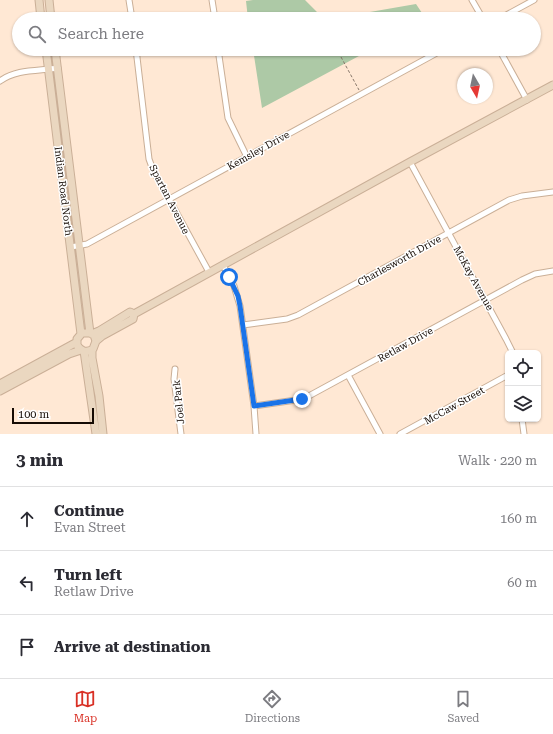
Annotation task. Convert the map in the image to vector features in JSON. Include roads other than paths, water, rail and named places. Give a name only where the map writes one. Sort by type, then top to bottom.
[{"type":"main road","points":[[39,0],[40,12]]},
{"type":"main road","points":[[49,0],[50,12]]},
{"type":"main road","name":"Indian Road North","points":[[47,56],[81,334]]},
{"type":"main road","name":"Indian Road North","points":[[56,56],[91,333],[95,337],[96,342]]},
{"type":"main road","points":[[96,434],[82,350],[77,342],[77,338],[81,334],[102,330],[130,312],[134,314],[553,85]]},
{"type":"main road","points":[[103,434],[92,350],[96,342],[102,336],[133,319],[134,314]]},
{"type":"main road","points":[[0,384],[77,342]]},
{"type":"main road","points":[[0,391],[69,354],[82,350],[92,350]]},
{"type":"street","points":[[129,0],[131,12]]},
{"type":"street","points":[[212,0],[214,12]]},
{"type":"street","points":[[472,0],[479,12]]},
{"type":"street","points":[[512,12],[534,0]]},
{"type":"street","name":"Spartan Avenue","points":[[137,56],[149,159],[153,170],[209,272]]},
{"type":"street","points":[[219,56],[228,118],[247,157]]},
{"type":"street","name":"Kemsley Drive","points":[[71,247],[87,244],[431,56]]},
{"type":"street","points":[[503,56],[527,100]]},
{"type":"street","points":[[0,82],[8,76],[18,73],[58,68]]},
{"type":"street","name":"McKay Avenue","points":[[410,162],[511,350]]},
{"type":"street","name":"Charlesworth Drive","points":[[243,324],[287,319],[298,315],[513,198],[553,192]]},
{"type":"street","points":[[223,265],[238,296],[254,406],[256,434]]},
{"type":"street","name":"Retlaw Drive","points":[[254,406],[302,399],[527,277],[553,271]]},
{"type":"street","name":"Joel Park","points":[[175,369],[174,379],[182,434]]},
{"type":"street","points":[[348,375],[380,434]]},
{"type":"street","name":"McCaw Street","points":[[400,434],[505,377]]},
{"type":"street","points":[[522,422],[524,434]]}]
